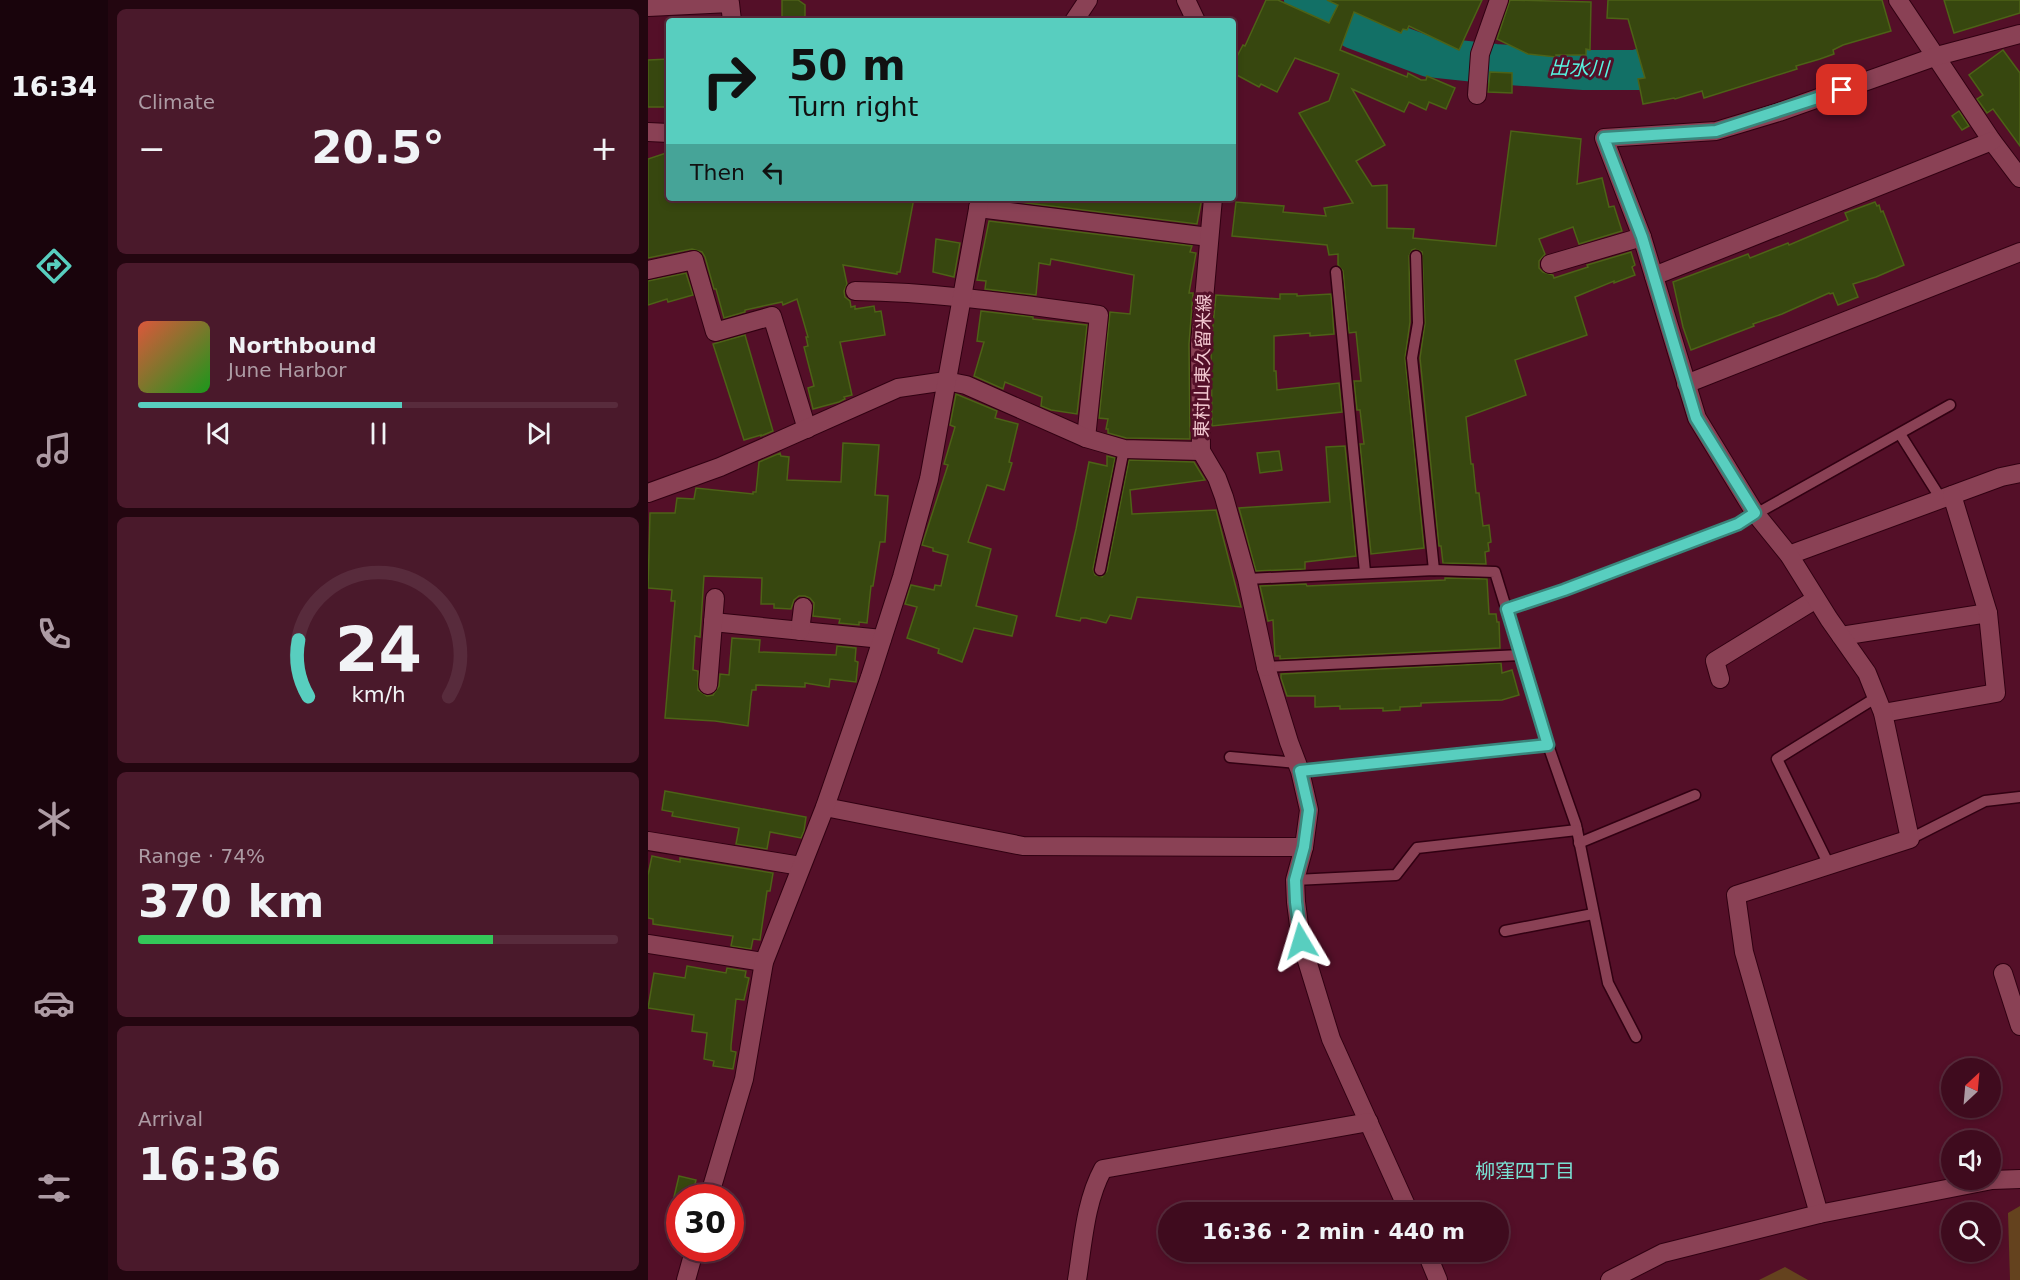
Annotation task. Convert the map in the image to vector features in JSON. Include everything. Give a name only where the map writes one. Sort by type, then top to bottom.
[{"type":"street","points":[[1076,18],[1088,0]]},
{"type":"street","points":[[1186,0],[1195,18]]},
{"type":"street","points":[[1477,94],[1480,54],[1499,0]]},
{"type":"street","points":[[1898,0],[1992,141],[2020,178]]},
{"type":"street","points":[[648,7],[730,3],[732,18]]},
{"type":"street","points":[[1819,1214],[1744,952],[1736,895],[1910,838],[1880,705],[1867,673],[1788,555],[1755,513],[1696,418],[1642,237],[1604,138],[1716,131],[1779,112],[1937,56],[2020,34]]},
{"type":"street","points":[[648,132],[666,133]]},
{"type":"street","points":[[1654,276],[1992,141]]},
{"type":"street","name":"東村山東久留米線","points":[[1213,201],[1200,344],[1201,450],[1217,478],[1224,497],[1247,579],[1266,667],[1299,767],[1309,810],[1304,847],[1295,880],[1297,912],[1304,952],[1331,1039],[1405,1202]]},
{"type":"street","points":[[713,1184],[744,1080],[764,962],[825,807],[902,577],[929,479],[979,203],[1209,237]]},
{"type":"street","points":[[1550,264],[1642,237]]},
{"type":"street","points":[[1686,384],[2020,252]]},
{"type":"street","points":[[648,270],[694,260],[715,332],[772,316],[807,429]]},
{"type":"street","points":[[855,291],[892,291],[962,297],[1099,315],[1086,438]]},
{"type":"street","points":[[648,493],[720,467],[898,388],[946,381],[966,385],[1086,438],[1124,449],[1201,450]]},
{"type":"street","points":[[1788,555],[2020,472]]},
{"type":"street","points":[[1880,705],[1996,693],[1988,613],[1947,497]]},
{"type":"street","points":[[708,684],[715,598]]},
{"type":"street","points":[[1720,679],[1715,661],[1816,599]]},
{"type":"street","points":[[800,631],[803,607]]},
{"type":"street","points":[[1841,636],[1988,613]]},
{"type":"street","points":[[713,622],[882,639]]},
{"type":"street","points":[[825,807],[1023,846],[1304,847]]},
{"type":"street","points":[[648,841],[801,866]]},
{"type":"street","points":[[648,944],[764,962]]},
{"type":"street","points":[[2003,973],[2020,1026]]},
{"type":"street","points":[[1077,1280],[1089,1208],[1103,1169],[1369,1122]]},
{"type":"street","points":[[1610,1280],[1663,1253],[1819,1214],[1992,1180],[2020,1179]]},
{"type":"street","points":[[686,1280],[691,1262]]},
{"type":"street","points":[[1431,1262],[1438,1280]]},
{"type":"lane","points":[[1416,256],[1418,323],[1412,358],[1434,570]]},
{"type":"lane","points":[[1336,272],[1365,572]]},
{"type":"lane","points":[[1507,609],[1564,590],[1738,524],[1950,405]]},
{"type":"lane","points":[[1900,434],[1947,497]]},
{"type":"lane","points":[[1101,570],[1124,449]]},
{"type":"lane","points":[[1247,579],[1434,570],[1495,572],[1548,745],[1577,830],[1608,983],[1636,1037]]},
{"type":"lane","points":[[1266,667],[1521,655]]},
{"type":"lane","points":[[1829,865],[1776,759],[1880,705]]},
{"type":"lane","points":[[1230,757],[1299,767],[1548,745]]},
{"type":"lane","points":[[1579,843],[1695,795]]},
{"type":"lane","points":[[1910,838],[1985,801],[2020,796]]},
{"type":"lane","points":[[1295,880],[1396,875],[1417,848],[1577,830]]},
{"type":"lane","points":[[1505,931],[1593,914]]},
{"type":"shaded area","points":[[2020,1206],[2020,1280],[2010,1280],[2008,1213]]},
{"type":"shaded area","points":[[1785,1267],[1808,1280],[1759,1280]]},
{"type":"building","points":[[782,0],[798,0],[805,5],[805,18],[782,18]]},
{"type":"building","points":[[1266,0],[1278,0],[1329,23],[1338,5],[1327,0],[1482,0],[1459,50],[1409,26],[1401,33],[1354,12],[1340,50],[1407,77],[1408,73],[1421,80],[1426,80],[1427,76],[1455,88],[1446,109],[1429,102],[1426,110],[1409,102],[1404,112],[1352,89],[1385,145],[1356,161],[1372,186],[1387,185],[1387,228],[1414,229],[1413,238],[1496,246],[1511,131],[1581,139],[1577,184],[1602,178],[1609,207],[1614,206],[1622,231],[1579,244],[1573,227],[1539,239],[1545,254],[1539,261],[1539,268],[1553,275],[1554,278],[1631,252],[1635,275],[1575,297],[1587,335],[1515,360],[1526,395],[1466,417],[1471,464],[1473,464],[1476,493],[1479,493],[1483,526],[1489,525],[1491,542],[1488,543],[1489,551],[1485,552],[1486,564],[1443,563],[1441,546],[1439,546],[1420,358],[1425,323],[1422,252],[1415,249],[1409,256],[1410,322],[1405,358],[1424,548],[1371,554],[1360,444],[1364,444],[1354,381],[1361,381],[1356,332],[1349,333],[1343,271],[1338,265],[1338,254],[1329,255],[1327,245],[1232,236],[1236,202],[1284,206],[1283,212],[1326,216],[1324,208],[1353,203],[1299,113],[1329,101],[1339,74],[1295,58],[1277,92],[1261,84],[1259,87],[1236,75],[1236,58],[1243,45],[1245,46]]},
{"type":"building","points":[[1510,0],[1591,2],[1590,50],[1586,49],[1586,55],[1556,55],[1556,57],[1528,54],[1497,39]]},
{"type":"building","points":[[1608,0],[1882,0],[1891,31],[1843,45],[1833,50],[1834,54],[1796,66],[1797,69],[1704,98],[1702,91],[1675,99],[1643,104],[1638,79],[1645,78],[1628,19],[1607,18]]},
{"type":"building","points":[[1944,0],[2020,0],[2020,13],[1954,33]]},
{"type":"building","points":[[2003,50],[2020,73],[2020,146],[1993,109],[1987,113],[1977,99],[1983,95],[1969,75]]},
{"type":"building","points":[[666,59],[666,107],[648,107],[648,60]]},
{"type":"building","points":[[1490,72],[1512,73],[1512,93],[1488,92]]},
{"type":"building","points":[[1959,111],[1969,126],[1962,130],[1952,116]]},
{"type":"building","points":[[666,153],[666,201],[913,201],[900,272],[897,274],[843,265],[847,284],[844,291],[845,297],[850,301],[851,307],[855,306],[855,309],[874,306],[875,312],[881,311],[885,335],[840,342],[852,395],[844,397],[845,399],[839,402],[813,409],[808,388],[814,386],[804,347],[808,346],[806,337],[808,337],[797,299],[783,305],[782,302],[745,310],[745,312],[724,318],[702,252],[692,249],[648,258],[648,159]]},
{"type":"building","points":[[1010,201],[1201,201],[1197,224]]},
{"type":"building","points":[[1875,202],[1877,206],[1879,205],[1881,212],[1883,211],[1904,265],[1853,284],[1858,297],[1838,305],[1833,293],[1829,293],[1753,324],[1754,326],[1691,350],[1683,327],[1673,282],[1748,254],[1750,258],[1788,243],[1789,245],[1848,220],[1845,213]]},
{"type":"building","points":[[989,221],[1192,246],[1190,252],[1196,253],[1189,293],[1193,293],[1189,344],[1190,439],[1126,438],[1108,433],[1106,429],[1108,419],[1099,418],[1110,312],[1130,314],[1134,275],[1051,259],[1050,265],[1039,263],[1036,295],[985,289],[986,281],[977,280]]},
{"type":"building","points":[[936,239],[960,243],[954,277],[933,272]]},
{"type":"building","points":[[686,273],[693,295],[648,305],[648,281]]},
{"type":"building","points":[[1280,294],[1297,294],[1297,296],[1331,294],[1334,334],[1274,336],[1274,371],[1276,371],[1277,390],[1339,383],[1342,412],[1212,426],[1211,344],[1216,295],[1280,299]]},
{"type":"building","points":[[981,311],[1087,325],[1077,414],[1051,410],[1041,406],[1042,397],[1005,382],[1003,389],[974,376],[984,342],[977,341]]},
{"type":"building","points":[[745,335],[773,431],[744,440],[713,344]]},
{"type":"building","points":[[956,394],[997,411],[995,418],[1018,424],[1009,462],[1012,463],[1004,490],[987,485],[968,542],[991,549],[976,606],[1017,616],[1012,636],[974,628],[962,662],[938,653],[939,649],[907,638],[917,607],[905,604],[911,585],[934,590],[935,585],[941,586],[948,555],[922,545],[948,465],[944,464],[955,427],[950,425]]},
{"type":"building","points":[[843,443],[879,445],[875,495],[888,496],[885,542],[880,542],[873,586],[871,586],[867,623],[859,622],[859,625],[839,623],[840,619],[813,616],[814,603],[805,596],[799,596],[794,600],[791,609],[774,608],[774,604],[761,604],[762,578],[704,576],[700,637],[695,636],[693,670],[698,671],[698,690],[707,696],[713,695],[719,686],[720,674],[729,675],[732,638],[760,640],[759,652],[836,655],[837,646],[856,648],[855,661],[858,662],[856,682],[830,679],[829,687],[805,683],[805,687],[756,685],[756,690],[752,690],[748,726],[715,721],[665,718],[675,601],[671,601],[672,590],[648,588],[650,513],[675,513],[677,498],[694,499],[696,488],[753,494],[756,492],[759,462],[780,453],[781,456],[789,457],[787,480],[841,482]]},
{"type":"building","points":[[1345,446],[1356,556],[1305,562],[1305,569],[1256,571],[1239,508],[1330,502],[1326,447]]},
{"type":"building","points":[[1279,451],[1282,470],[1260,473],[1257,453]]},
{"type":"building","points":[[1107,456],[1115,458],[1093,569],[1095,575],[1102,577],[1107,571],[1129,460],[1194,462],[1205,480],[1130,490],[1132,514],[1216,510],[1241,607],[1137,597],[1131,619],[1110,615],[1106,623],[1086,618],[1081,618],[1080,621],[1056,616],[1089,462],[1107,466]]},
{"type":"building","points":[[1445,578],[1487,579],[1489,614],[1496,614],[1497,622],[1499,622],[1500,648],[1280,659],[1280,656],[1275,656],[1273,620],[1268,621],[1260,586],[1306,584],[1307,586],[1445,580]]},
{"type":"building","points":[[1501,663],[1502,673],[1512,670],[1519,695],[1502,700],[1421,703],[1421,706],[1400,707],[1400,710],[1340,709],[1340,706],[1315,707],[1315,696],[1287,696],[1281,678],[1281,674]]},
{"type":"building","points":[[665,791],[806,817],[804,831],[801,838],[770,832],[767,849],[736,844],[739,828],[672,816],[673,812],[662,810]]},
{"type":"building","points":[[652,856],[680,862],[680,858],[773,873],[770,891],[767,891],[760,940],[753,939],[751,949],[731,946],[733,936],[653,924],[653,919],[648,918],[648,875]]},
{"type":"building","points":[[687,966],[726,973],[727,968],[746,971],[745,977],[749,978],[744,1000],[736,999],[731,1046],[731,1051],[736,1052],[733,1069],[713,1066],[714,1061],[704,1059],[707,1033],[692,1031],[694,1015],[648,1008],[654,973],[685,978]]},
{"type":"building","points":[[679,1176],[696,1180],[695,1184],[677,1184]]},
{"type":"waterway","name":"出水川","points":[[1304,0],[1354,29],[1429,57],[1584,70],[1636,70],[1695,52]]},
{"type":"district","name":"柳窪四丁目","points":[[1525,1171]]},
{"type":"route","points":[[1301,941],[1295,880],[1304,847],[1309,810],[1300,771],[1548,745],[1507,609],[1564,590],[1738,524],[1755,513],[1696,418],[1642,237],[1604,138],[1716,131],[1842,90]]}]
